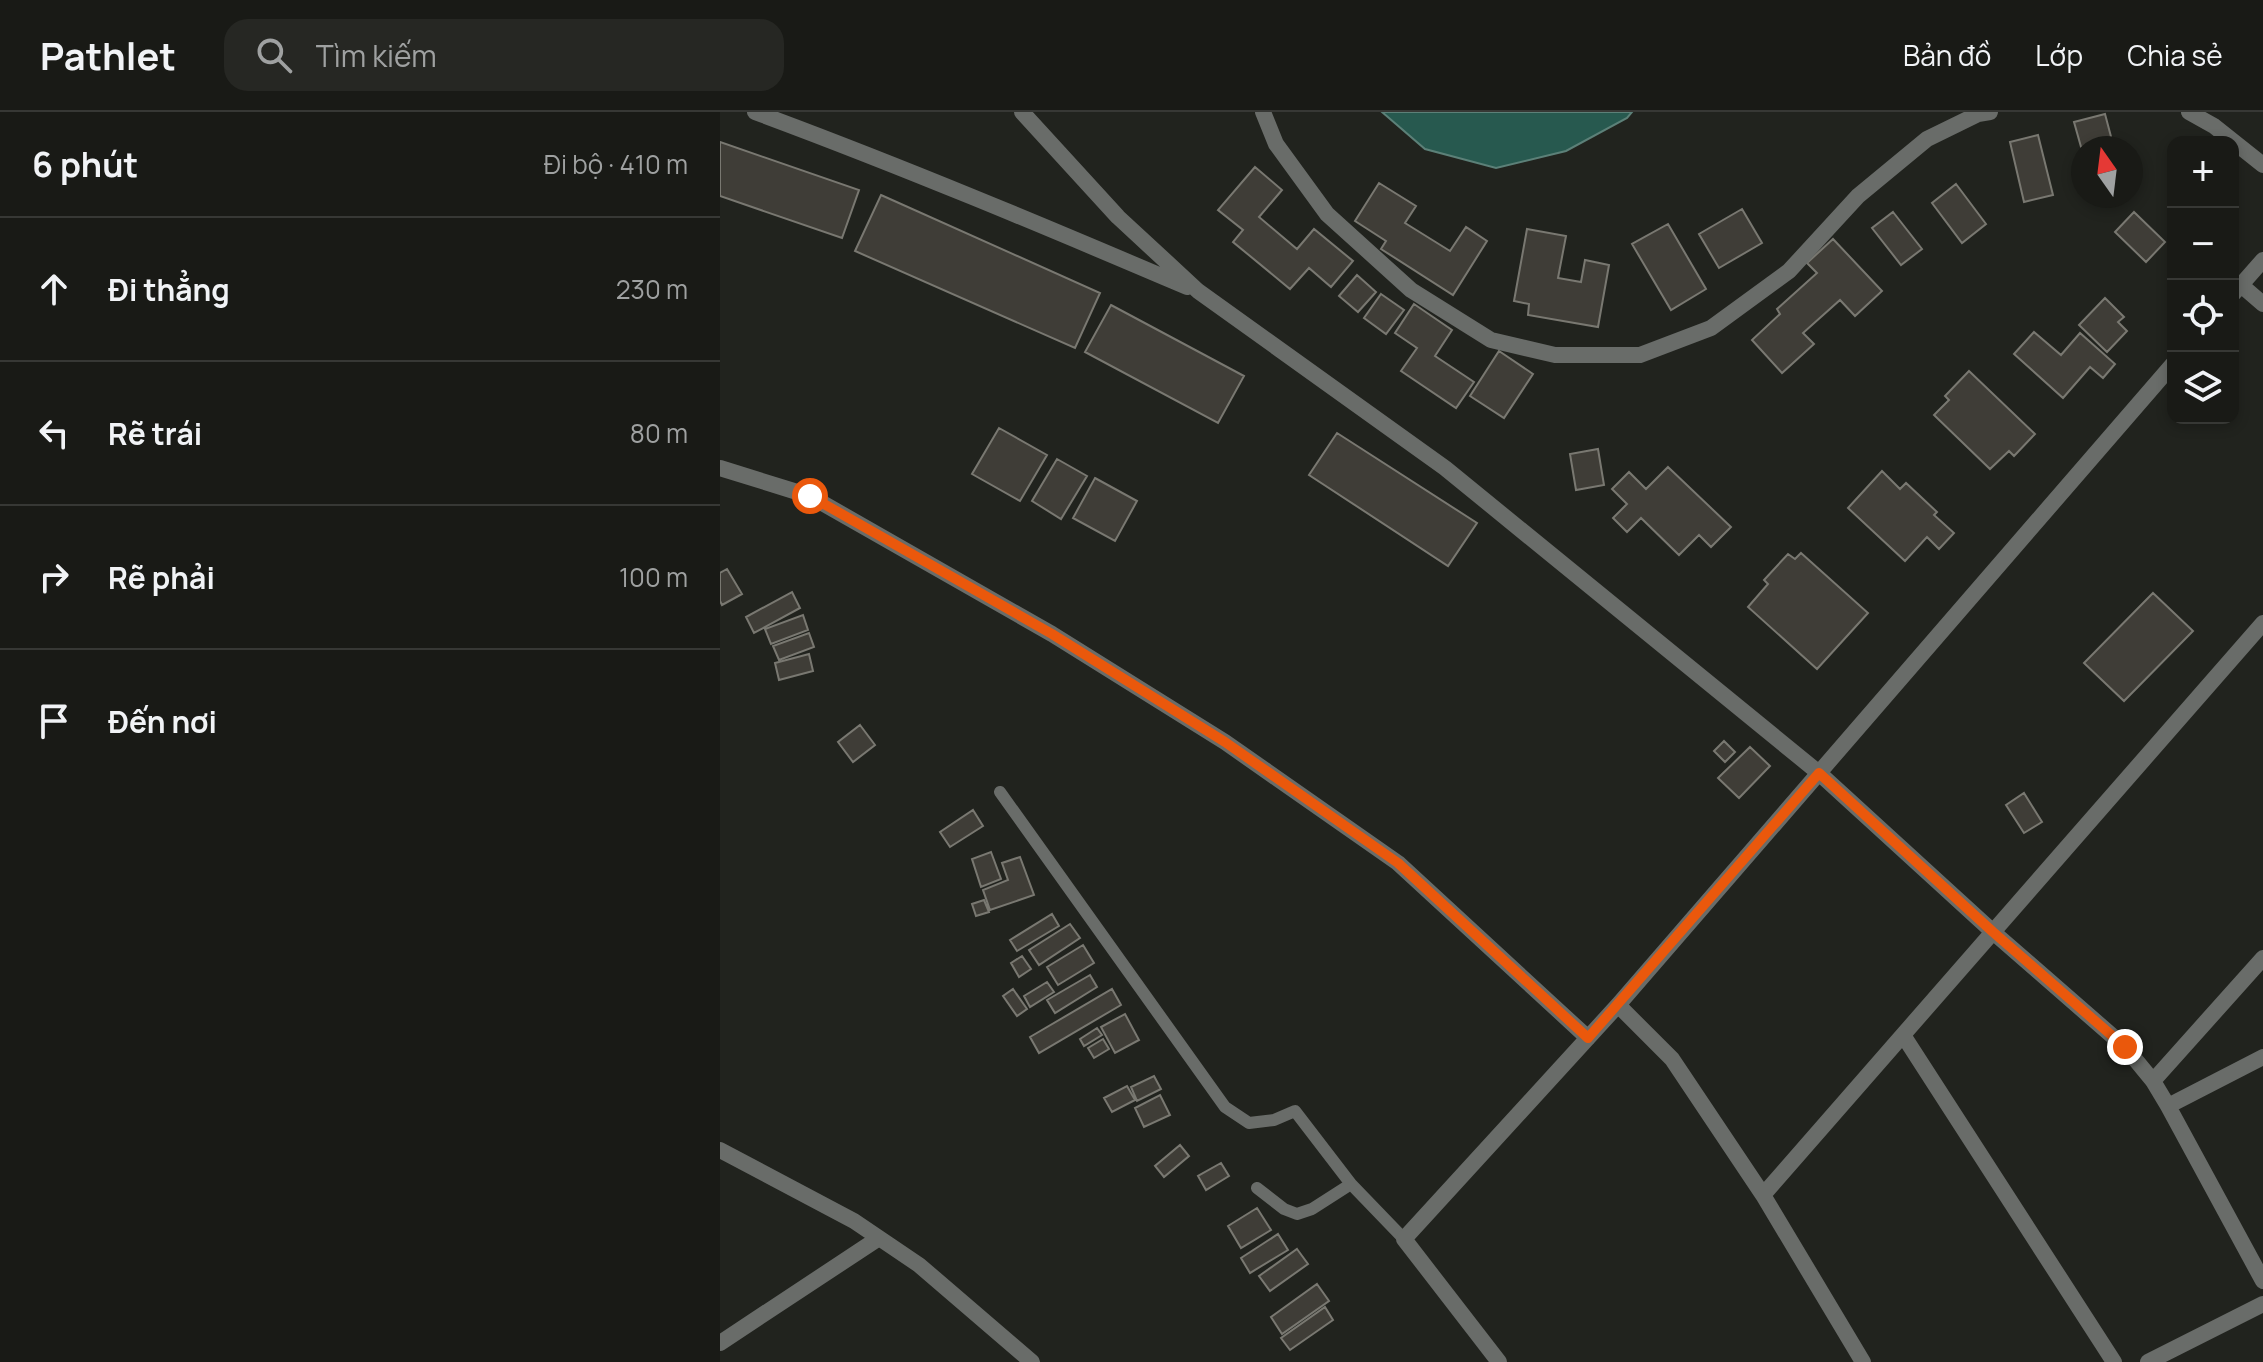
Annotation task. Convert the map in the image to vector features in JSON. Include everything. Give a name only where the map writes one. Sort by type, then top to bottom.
[{"type":"street","points":[[755,112],[1014,213],[1198,291]]},
{"type":"street","points":[[1022,112],[1118,217],[1198,291],[1445,468],[1819,773],[2125,1047],[2153,1081],[2168,1106],[2263,1281]]},
{"type":"street","points":[[1263,112],[1276,144],[1327,214],[1411,290],[1491,340],[1555,355],[1640,355],[1711,328],[1789,271],[1858,196],[1927,139],[1978,114],[1990,112]]},
{"type":"street","points":[[2189,112],[2214,126],[2263,165]]},
{"type":"street","points":[[2239,288],[2263,260]]},
{"type":"street","points":[[2239,291],[2263,304]]},
{"type":"street","points":[[1499,1362],[1404,1239],[1618,1005],[2167,371]]},
{"type":"street","points":[[720,468],[810,496],[1052,634],[1225,742],[1398,863],[1588,1038]]},
{"type":"street","points":[[1763,1195],[2263,623]]},
{"type":"street","points":[[2153,1081],[2263,958]]},
{"type":"street","points":[[1618,1005],[1672,1059],[1763,1195],[1863,1362]]},
{"type":"street","points":[[1903,1035],[2114,1362]]},
{"type":"street","points":[[2168,1106],[2263,1057]]},
{"type":"street","points":[[720,1150],[854,1221],[919,1265],[1032,1362]]},
{"type":"street","points":[[720,1343],[879,1238]]},
{"type":"street","points":[[2148,1362],[2263,1304]]},
{"type":"lane","points":[[1000,792],[1225,1107],[1249,1123],[1274,1120],[1295,1111],[1351,1184],[1404,1239]]},
{"type":"lane","points":[[1257,1188],[1284,1209],[1297,1214],[1312,1209],[1351,1184]]},
{"type":"water","points":[[1382,112],[1632,112],[1627,118],[1566,151],[1496,168],[1425,149]]},
{"type":"building","points":[[2105,114],[2111,136],[2078,136],[2074,122]]},
{"type":"building","points":[[2038,135],[2053,195],[2024,202],[2010,142]]},
{"type":"building","points":[[720,142],[859,190],[842,238],[720,196]]},
{"type":"building","points":[[1255,167],[1282,190],[1259,217],[1297,249],[1314,229],[1353,261],[1331,287],[1309,268],[1290,289],[1233,242],[1243,230],[1218,210]]},
{"type":"building","points":[[1379,183],[1416,206],[1405,223],[1450,251],[1466,227],[1487,241],[1453,295],[1381,249],[1386,241],[1355,221]]},
{"type":"building","points":[[1956,184],[1986,224],[1962,243],[1932,203]]},
{"type":"building","points":[[881,195],[1100,293],[1075,348],[855,251]]},
{"type":"building","points":[[1742,209],[1762,243],[1719,268],[1699,234]]},
{"type":"building","points":[[1893,212],[1922,249],[1901,265],[1872,228]]},
{"type":"building","points":[[2134,212],[2165,242],[2146,262],[2115,232]]},
{"type":"building","points":[[1668,224],[1706,289],[1671,310],[1632,244]]},
{"type":"building","points":[[1527,229],[1566,236],[1558,278],[1581,282],[1585,260],[1609,265],[1598,327],[1528,315],[1529,304],[1514,301]]},
{"type":"building","points":[[1833,239],[1882,291],[1855,316],[1840,300],[1803,333],[1814,344],[1782,373],[1752,340],[1780,314],[1777,309],[1817,273],[1807,263]]},
{"type":"building","points":[[1357,275],[1376,292],[1358,312],[1339,296]]},
{"type":"building","points":[[1381,294],[1404,310],[1386,334],[1364,318]]},
{"type":"building","points":[[2105,298],[2124,317],[2118,322],[2127,331],[2107,352],[2079,325]]},
{"type":"building","points":[[1414,304],[1452,330],[1435,356],[1474,382],[1456,408],[1401,371],[1417,348],[1395,333]]},
{"type":"building","points":[[1111,305],[1244,376],[1218,423],[1085,352]]},
{"type":"building","points":[[2034,332],[2061,355],[2080,333],[2115,364],[2103,378],[2090,367],[2063,398],[2014,354]]},
{"type":"building","points":[[1499,351],[1533,374],[1504,418],[1470,396]]},
{"type":"building","points":[[1969,371],[2035,434],[2014,456],[2009,451],[1990,469],[1934,415],[1949,400],[1945,396]]},
{"type":"building","points":[[999,428],[1047,455],[1020,501],[972,474]]},
{"type":"building","points":[[1337,433],[1477,523],[1448,566],[1309,475]]},
{"type":"building","points":[[1598,449],[1604,485],[1576,490],[1570,454]]},
{"type":"building","points":[[1057,459],[1087,476],[1061,519],[1032,501]]},
{"type":"building","points":[[1668,467],[1731,527],[1711,547],[1699,535],[1679,555],[1641,518],[1627,532],[1613,518],[1627,504],[1612,489],[1629,472],[1646,489]]},
{"type":"building","points":[[1882,471],[1900,489],[1906,483],[1954,533],[1939,549],[1927,537],[1905,561],[1848,508]]},
{"type":"building","points":[[1095,478],[1137,501],[1115,541],[1073,518]]},
{"type":"building","points":[[1801,553],[1868,613],[1817,669],[1748,607],[1768,584],[1764,580],[1788,554],[1795,559]]},
{"type":"building","points":[[727,569],[742,594],[722,605],[720,573]]},
{"type":"building","points":[[792,592],[800,608],[754,633],[746,617]]},
{"type":"building","points":[[2153,593],[2193,631],[2124,701],[2084,663]]},
{"type":"building","points":[[803,615],[808,630],[771,644],[765,629]]},
{"type":"building","points":[[809,633],[814,647],[779,660],[773,646]]},
{"type":"building","points":[[809,654],[813,671],[779,680],[775,663]]},
{"type":"building","points":[[860,725],[875,745],[853,762],[838,742]]},
{"type":"building","points":[[1724,741],[1735,752],[1725,762],[1714,751]]},
{"type":"building","points":[[1750,747],[1770,766],[1739,798],[1718,778]]},
{"type":"building","points":[[2024,793],[2042,822],[2024,833],[2006,805]]},
{"type":"building","points":[[973,810],[983,826],[950,847],[940,832]]},
{"type":"building","points":[[991,852],[1001,879],[981,887],[972,859]]},
{"type":"building","points":[[1020,857],[1034,895],[990,910],[983,890],[1008,880],[1002,863]]},
{"type":"building","points":[[984,900],[989,912],[976,916],[972,904]]},
{"type":"building","points":[[1052,914],[1059,926],[1017,951],[1010,940]]},
{"type":"building","points":[[1070,924],[1080,938],[1039,965],[1029,950]]},
{"type":"building","points":[[1083,945],[1094,963],[1058,985],[1047,967]]},
{"type":"building","points":[[1022,956],[1031,969],[1019,977],[1011,963]]},
{"type":"building","points":[[1090,975],[1097,987],[1055,1013],[1047,1000]]},
{"type":"building","points":[[1047,982],[1054,992],[1030,1007],[1024,996]]},
{"type":"building","points":[[1013,989],[1027,1009],[1017,1016],[1003,996]]},
{"type":"building","points":[[1112,989],[1121,1005],[1039,1053],[1030,1037]]},
{"type":"building","points":[[1125,1014],[1139,1040],[1115,1053],[1101,1027]]},
{"type":"building","points":[[1097,1028],[1102,1035],[1084,1046],[1080,1039]]},
{"type":"building","points":[[1103,1039],[1109,1049],[1094,1058],[1088,1048]]},
{"type":"building","points":[[1154,1076],[1161,1089],[1137,1101],[1131,1087]]},
{"type":"building","points":[[1127,1086],[1135,1100],[1112,1112],[1104,1098]]},
{"type":"building","points":[[1160,1095],[1170,1115],[1144,1127],[1135,1108]]},
{"type":"building","points":[[1180,1145],[1189,1156],[1164,1177],[1155,1166]]},
{"type":"building","points":[[1221,1163],[1229,1176],[1206,1190],[1198,1176]]},
{"type":"building","points":[[1257,1208],[1271,1230],[1241,1248],[1228,1226]]},
{"type":"building","points":[[1278,1234],[1288,1250],[1250,1273],[1241,1258]]},
{"type":"building","points":[[1297,1249],[1308,1264],[1270,1291],[1259,1276]]},
{"type":"building","points":[[1317,1284],[1329,1301],[1282,1334],[1271,1317]]},
{"type":"building","points":[[1325,1307],[1333,1320],[1290,1350],[1281,1338]]},
{"type":"route","points":[[810,496],[1052,634],[1225,742],[1398,863],[1588,1038],[1819,773],[2125,1047]]}]
